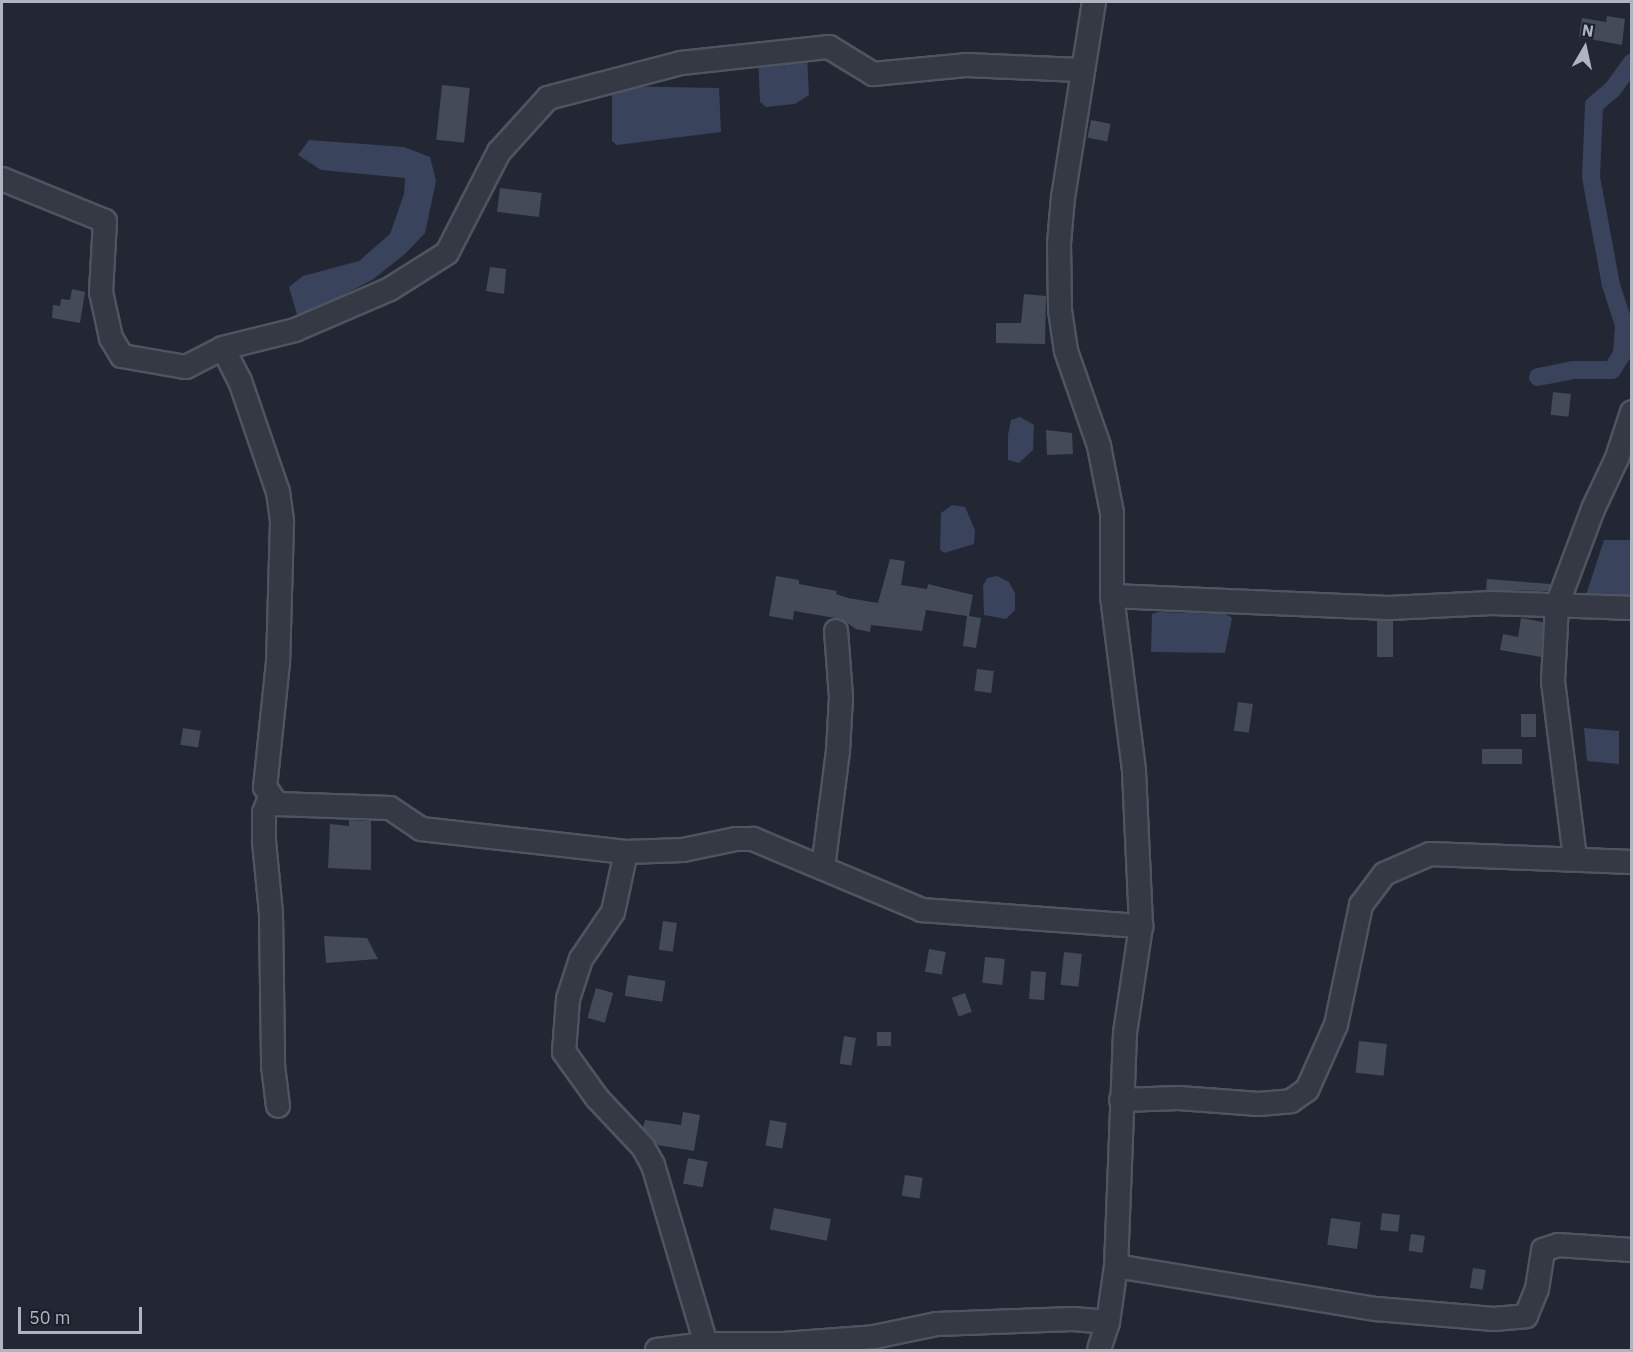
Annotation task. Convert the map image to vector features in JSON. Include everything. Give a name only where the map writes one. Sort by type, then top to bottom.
[{"type":"street","points":[[1094,2],[1080,70],[1059,244],[1060,310],[1066,351],[1099,446],[1112,513],[1112,596],[1134,771],[1141,926],[1125,1033],[1116,1266],[1108,1322],[1099,1350]]},
{"type":"street","points":[[2,178],[105,220],[101,292],[111,338],[122,356],[186,367],[224,348],[295,330],[390,289],[447,253],[499,152],[548,98],[681,63],[829,48],[873,74],[966,65],[1080,70]]},
{"type":"street","points":[[224,348],[240,381],[278,492],[282,522],[278,662],[265,787],[270,797],[278,804],[292,807],[390,808],[421,829],[472,838],[626,852],[683,850],[736,838],[753,839],[922,910],[1141,926]]},
{"type":"street","points":[[1575,858],[1553,681],[1557,605],[1593,509],[1617,458],[1632,412]]},
{"type":"street","points":[[1112,596],[1389,608],[1492,603],[1632,608]]},
{"type":"street","points":[[823,868],[838,751],[841,697],[836,631]]},
{"type":"street","points":[[270,797],[264,813],[264,841],[271,914],[273,1066],[278,1106]]},
{"type":"street","points":[[626,852],[613,912],[581,959],[568,999],[564,1052],[648,1156],[706,1344]]},
{"type":"street","points":[[1121,1100],[1179,1098],[1259,1104],[1291,1101],[1307,1090],[1336,1025],[1361,905],[1384,874],[1430,854],[1632,862]]},
{"type":"street","points":[[1116,1266],[1377,1309],[1494,1319],[1526,1316],[1537,1289],[1543,1250],[1558,1245],[1632,1250]]},
{"type":"street","points":[[657,1350],[706,1344],[784,1344],[874,1337],[937,1324],[1020,1319],[1108,1322]]},
{"type":"water","points":[[758,57],[807,57],[809,95],[795,104],[766,107],[760,102]]},
{"type":"water","points":[[612,86],[719,88],[721,132],[617,145],[612,141]]},
{"type":"water","points":[[309,140],[404,147],[430,157],[436,181],[425,233],[405,254],[372,280],[298,318],[289,287],[303,276],[359,261],[390,234],[404,194],[405,178],[321,170],[298,155]]},
{"type":"water","points":[[1020,417],[1034,425],[1033,450],[1019,463],[1008,460],[1008,435],[1011,420]]},
{"type":"water","points":[[952,505],[965,507],[975,530],[974,544],[944,553],[940,550],[941,513]]},
{"type":"water","points":[[1604,540],[1631,540],[1631,600],[1585,598]]},
{"type":"water","points":[[997,576],[1009,582],[1015,593],[1015,610],[1006,619],[984,615],[983,586],[987,578]]},
{"type":"water","points":[[1158,612],[1226,614],[1232,618],[1225,653],[1151,652],[1152,614]]},
{"type":"water","points":[[1584,728],[1619,731],[1619,764],[1587,761]]},
{"type":"building","points":[[1607,16],[1625,19],[1622,45],[1579,37],[1582,18],[1606,22]]},
{"type":"building","points":[[442,85],[470,88],[464,143],[436,140]]},
{"type":"building","points":[[1091,120],[1111,124],[1107,141],[1088,138]]},
{"type":"building","points":[[500,188],[542,193],[539,217],[497,212]]},
{"type":"building","points":[[490,267],[506,269],[504,294],[486,291]]},
{"type":"building","points":[[72,289],[85,292],[80,323],[52,318],[53,305],[60,306],[61,299],[70,300]]},
{"type":"building","points":[[1024,294],[1046,296],[1045,344],[996,343],[996,323],[1021,323]]},
{"type":"building","points":[[1553,392],[1571,394],[1568,417],[1551,415]]},
{"type":"building","points":[[1046,430],[1072,433],[1073,454],[1047,455]]},
{"type":"building","points":[[890,559],[905,561],[901,585],[927,589],[928,584],[973,595],[969,616],[981,618],[976,648],[963,646],[967,616],[926,610],[922,631],[871,625],[870,632],[856,629],[841,619],[794,611],[793,620],[769,616],[776,576],[799,580],[799,584],[837,591],[836,594],[848,598],[878,603]]},
{"type":"building","points":[[1487,579],[1551,584],[1548,591],[1486,590]]},
{"type":"building","points":[[1521,618],[1543,622],[1541,657],[1500,650],[1503,634],[1518,637]]},
{"type":"building","points":[[1377,621],[1393,621],[1393,657],[1377,657]]},
{"type":"building","points":[[977,669],[994,671],[991,693],[974,691]]},
{"type":"building","points":[[1238,702],[1253,704],[1249,733],[1234,731]]},
{"type":"building","points":[[1521,714],[1536,714],[1536,737],[1521,737]]},
{"type":"building","points":[[183,728],[201,731],[198,748],[180,745]]},
{"type":"building","points":[[1482,749],[1522,749],[1522,764],[1482,764]]},
{"type":"building","points":[[349,820],[371,821],[371,870],[328,868],[330,824],[349,826]]},
{"type":"building","points":[[663,921],[677,923],[673,952],[659,950]]},
{"type":"building","points":[[324,936],[367,938],[378,959],[326,963]]},
{"type":"building","points":[[929,949],[946,952],[942,975],[925,972]]},
{"type":"building","points":[[1064,952],[1082,954],[1078,987],[1061,985]]},
{"type":"building","points":[[985,957],[1005,959],[1002,985],[982,983]]},
{"type":"building","points":[[1031,971],[1046,972],[1044,1000],[1029,999]]},
{"type":"building","points":[[628,975],[666,981],[662,1002],[625,996]]},
{"type":"building","points":[[596,988],[613,993],[605,1023],[587,1018]]},
{"type":"building","points":[[965,993],[972,1012],[959,1017],[952,998]]},
{"type":"building","points":[[877,1032],[891,1032],[891,1046],[877,1046]]},
{"type":"building","points":[[844,1036],[856,1038],[851,1066],[840,1064]]},
{"type":"building","points":[[1359,1041],[1387,1044],[1384,1076],[1356,1073]]},
{"type":"building","points":[[683,1112],[700,1115],[694,1151],[658,1145],[643,1128],[645,1120],[681,1125]]},
{"type":"building","points":[[770,1120],[787,1123],[782,1149],[765,1146]]},
{"type":"building","points":[[688,1158],[708,1162],[703,1187],[683,1184]]},
{"type":"building","points":[[905,1175],[923,1178],[919,1199],[902,1196]]},
{"type":"building","points":[[774,1208],[831,1219],[827,1241],[770,1230]]},
{"type":"building","points":[[1382,1213],[1400,1215],[1398,1232],[1380,1230]]},
{"type":"building","points":[[1331,1218],[1361,1222],[1357,1249],[1327,1245]]},
{"type":"building","points":[[1411,1234],[1425,1236],[1422,1253],[1409,1251]]},
{"type":"building","points":[[1473,1268],[1486,1270],[1483,1290],[1470,1288]]},
{"type":"waterway","points":[[1538,377],[1574,370],[1612,370],[1622,354],[1624,325],[1611,285],[1591,177],[1594,105],[1612,90],[1632,62]]}]
